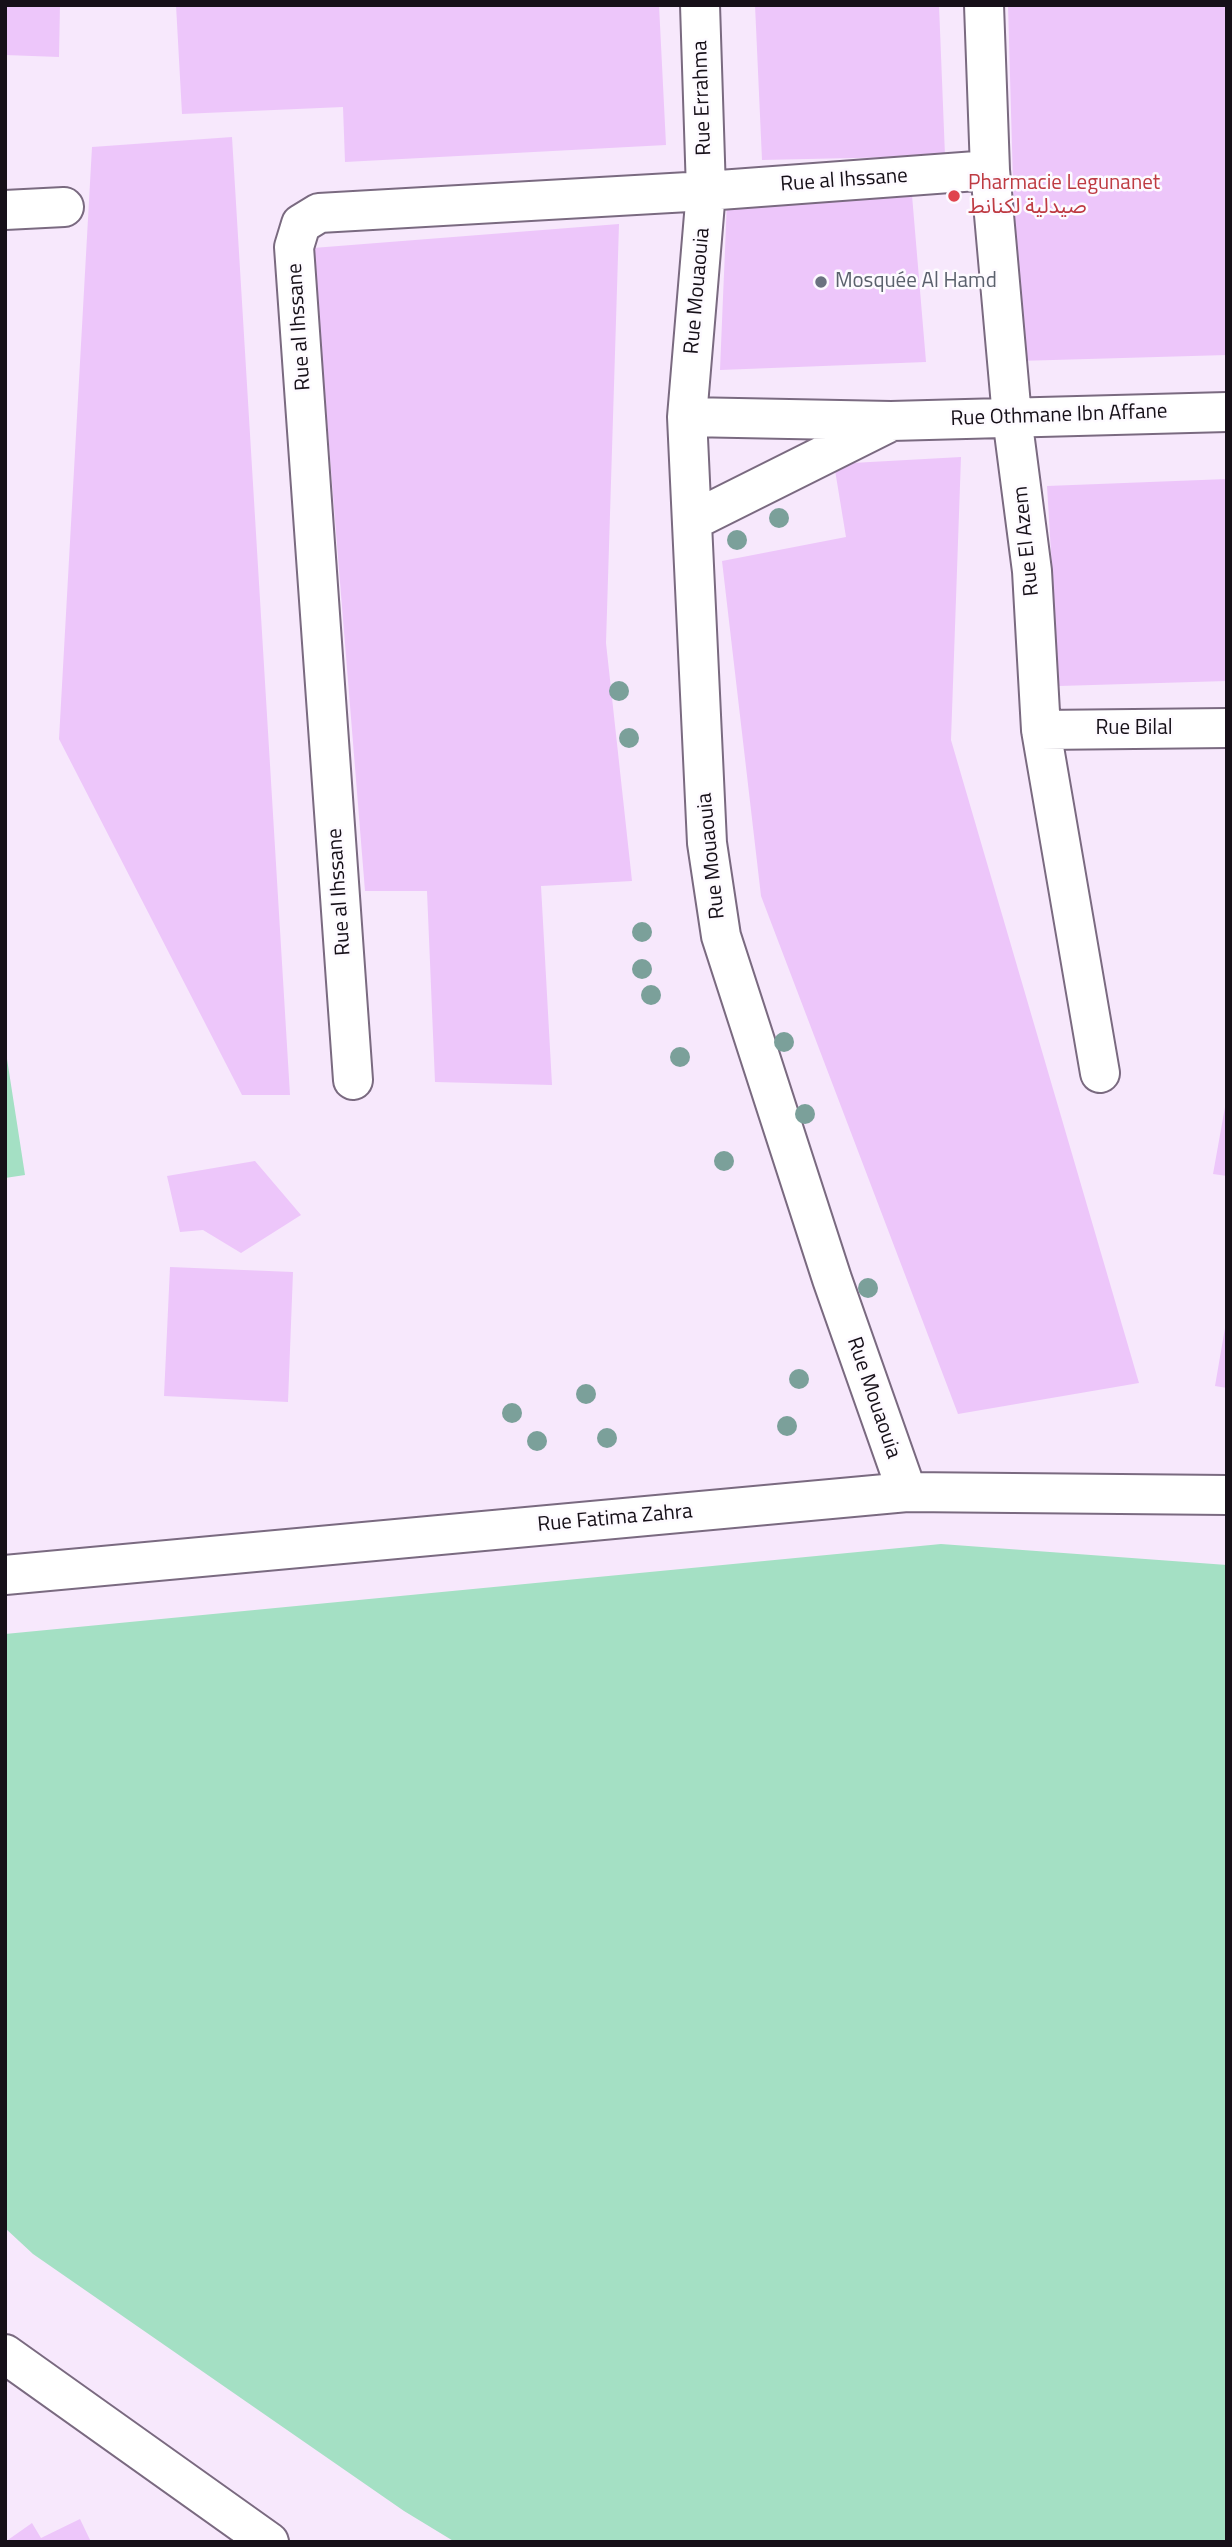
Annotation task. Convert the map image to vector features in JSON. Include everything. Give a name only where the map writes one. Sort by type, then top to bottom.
[{"type":"street","name":"Rue Errahma","points":[[700,5],[706,191]]},
{"type":"street","name":"Rue El Azem","points":[[984,5],[990,170],[1012,417],[1032,571],[1041,730],[1100,1073]]},
{"type":"street","name":"Rue al Ihssane","points":[[353,1080],[294,247],[301,224],[319,213],[706,191],[990,170]]},
{"type":"street","name":"Rue Mouaouia","points":[[706,191],[687,417],[707,842],[721,936],[832,1279],[907,1492]]},
{"type":"street","points":[[5,211],[64,207]]},
{"type":"street","name":"Rue Othmane Ibn Affane","points":[[687,417],[891,421],[1227,412]]},
{"type":"street","name":"Rue Othmane Ibn Affane","points":[[692,520],[749,494],[891,421]]},
{"type":"street","name":"Rue Bilal","points":[[1041,730],[1227,728]]},
{"type":"street","name":"Rue Fatima Zahra","points":[[5,1575],[907,1492],[1227,1494]]},
{"type":"street","points":[[5,2354],[269,2542]]},
{"type":"green space","points":[[5,1046],[25,1175],[5,1178]]},
{"type":"green space","points":[[941,1544],[1227,1565],[1227,2542],[455,2542],[404,2511],[33,2254],[5,2228],[5,1634]]},
{"type":"building","points":[[5,5],[60,5],[59,57],[5,55]]},
{"type":"building","points":[[176,5],[659,5],[666,145],[345,162],[343,107],[182,114]]},
{"type":"building","points":[[755,5],[939,5],[945,156],[762,160]]},
{"type":"building","points":[[1008,5],[1227,5],[1227,355],[1018,361]]},
{"type":"building","points":[[232,137],[290,1095],[242,1095],[59,739],[92,147]]},
{"type":"building","name":"Mosquée Al Hamd","points":[[912,195],[926,362],[720,370],[727,201]]},
{"type":"building","points":[[619,224],[606,643],[632,881],[541,886],[552,1085],[435,1082],[427,891],[365,891],[313,248]]},
{"type":"building","points":[[961,457],[951,740],[1139,1383],[958,1414],[761,896],[722,561],[846,537],[834,464]]},
{"type":"building","points":[[1227,479],[1227,681],[1059,686],[1047,486]]},
{"type":"building","points":[[1225,1107],[1227,1108],[1227,1176],[1213,1174]]},
{"type":"building","points":[[255,1161],[301,1215],[241,1253],[203,1230],[180,1232],[167,1176]]},
{"type":"building","points":[[170,1267],[293,1272],[288,1402],[164,1396]]},
{"type":"building","points":[[1227,1328],[1227,1388],[1215,1386]]},
{"type":"building","points":[[80,2519],[91,2542],[5,2542],[32,2523],[41,2538]]},
{"type":"place","name":"Pharmacie Legunanet صيدلية لكنانط","points":[[954,196]]},
{"type":"place","name":"Mosquée Al Hamd","points":[[821,282]]}]
